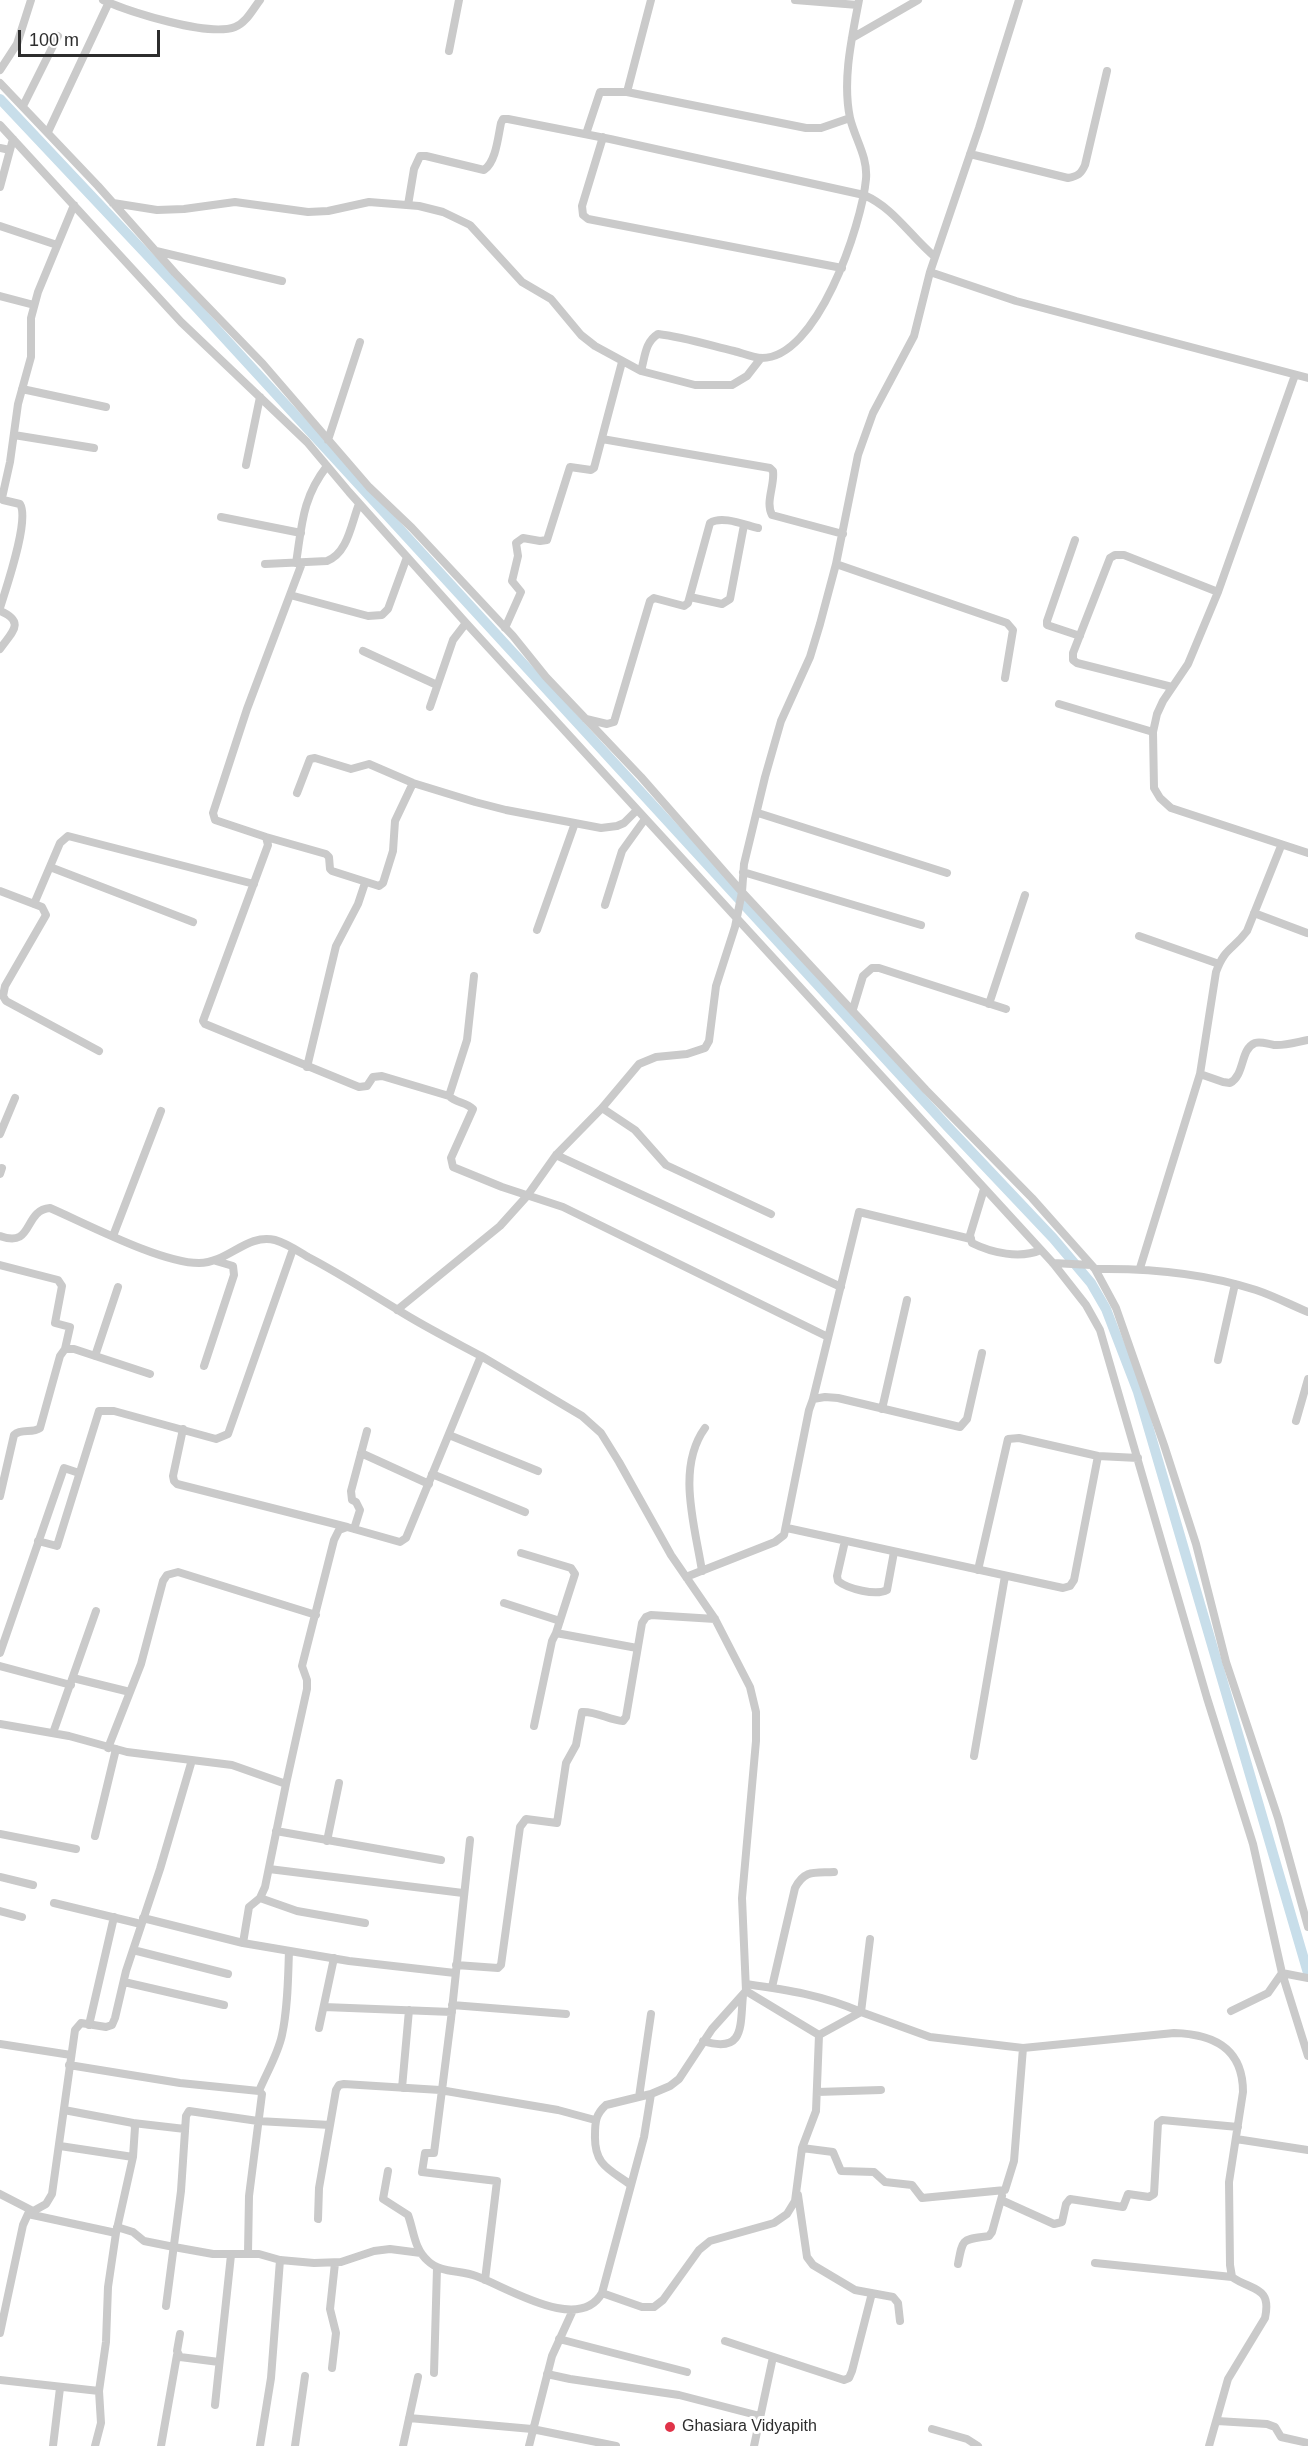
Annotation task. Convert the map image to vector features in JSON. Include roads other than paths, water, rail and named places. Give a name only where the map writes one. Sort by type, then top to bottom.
[{"type":"street","points":[[0,70],[17,44],[31,0]]},
{"type":"street","points":[[48,132],[106,1],[151,16],[208,30],[224,30],[236,27],[244,21],[260,0]]},
{"type":"street","points":[[449,51],[459,0]]},
{"type":"street","points":[[627,93],[651,0]]},
{"type":"street","points":[[641,371],[648,344],[651,338],[658,334],[761,358],[783,352],[799,339],[814,321],[842,268],[864,195],[866,170],[850,118],[848,78],[858,3],[795,0]]},
{"type":"street","points":[[852,38],[918,0]]},
{"type":"street","points":[[397,1310],[500,1226],[527,1196],[556,1155],[646,1060],[697,1052],[705,1048],[716,986],[736,919],[742,892],[743,872],[781,721],[810,657],[836,564],[851,487],[866,431],[873,413],[912,343],[930,272],[1019,0]]},
{"type":"street","points":[[23,106],[58,36]]},
{"type":"street","points":[[970,154],[1076,177],[1082,173],[1107,70]]},
{"type":"street","points":[[0,82],[263,364],[369,487],[412,528],[505,628],[546,677],[641,777],[742,892],[926,1090],[1032,1198],[1090,1266],[1116,1308],[1164,1445],[1196,1544],[1226,1662],[1278,1818],[1308,1926]]},
{"type":"street","points":[[586,134],[600,92],[627,93],[806,128],[820,128],[850,118]]},
{"type":"street","points":[[408,205],[414,169],[420,156],[484,170],[492,160],[503,119],[603,137],[864,195],[887,208],[916,241],[935,256]]},
{"type":"street","points":[[0,125],[181,322],[307,442],[465,623],[984,1189],[1055,1263],[1086,1305],[1100,1330],[1207,1698],[1253,1844],[1308,2056]]},
{"type":"street","points":[[603,137],[582,206],[583,215],[588,219],[842,268]]},
{"type":"street","points":[[0,187],[13,139]]},
{"type":"street","points":[[0,148],[10,150]]},
{"type":"street","points":[[112,202],[157,210],[235,202],[308,212],[328,211],[369,202],[408,205],[443,212],[470,225],[522,282],[551,299],[581,335],[595,346],[641,371],[695,384],[732,384],[747,376],[761,358]]},
{"type":"street","points":[[0,649],[15,628],[12,616],[0,609],[16,554],[23,511],[20,504],[2,498],[22,389],[31,357],[31,318],[34,305],[74,205]]},
{"type":"street","points":[[0,226],[57,245]]},
{"type":"street","points":[[156,251],[282,281]]},
{"type":"street","points":[[930,272],[1016,301],[1308,378]]},
{"type":"street","points":[[0,296],[34,305]]},
{"type":"street","points":[[328,440],[360,342]]},
{"type":"street","points":[[505,628],[521,592],[512,581],[518,556],[516,543],[523,538],[540,542],[547,540],[570,466],[594,468],[622,362]]},
{"type":"street","points":[[1295,375],[1218,592],[1188,664],[1162,700],[1153,732],[1155,788],[1160,798],[1171,808],[1308,853]]},
{"type":"street","points":[[22,389],[106,407]]},
{"type":"street","points":[[246,465],[260,397]]},
{"type":"street","points":[[14,435],[94,448]]},
{"type":"street","points":[[602,439],[770,468],[774,471],[769,506],[772,515],[843,534]]},
{"type":"street","points":[[327,466],[314,483],[308,496],[301,533],[299,563],[290,595],[247,709],[213,813],[215,820],[326,854],[329,856],[330,869],[333,871],[379,886],[383,883],[393,851],[395,821],[413,783]]},
{"type":"street","points":[[265,564],[327,561],[335,558],[342,550],[359,504]]},
{"type":"street","points":[[221,517],[301,533]]},
{"type":"street","points":[[586,719],[610,724],[617,717],[650,601],[654,598],[684,606],[690,597],[710,523],[714,520],[723,520],[758,528]]},
{"type":"street","points":[[690,597],[722,604],[730,599],[744,525]]},
{"type":"street","points":[[1075,540],[1047,625],[1080,636]]},
{"type":"street","points":[[1172,687],[1077,663],[1072,657],[1110,558],[1115,555],[1124,555],[1218,592]]},
{"type":"street","points":[[290,595],[368,616],[382,615],[388,609],[407,557]]},
{"type":"street","points":[[836,564],[1007,623],[1013,630],[1005,678]]},
{"type":"street","points":[[430,707],[453,640],[465,623]]},
{"type":"street","points":[[363,651],[437,685]]},
{"type":"street","points":[[1059,704],[1153,732]]},
{"type":"street","points":[[297,793],[308,763],[315,758],[351,770],[369,764],[413,783],[506,810],[601,828],[624,823],[637,810]]},
{"type":"street","points":[[758,813],[947,873]]},
{"type":"street","points":[[605,904],[622,851],[645,819]]},
{"type":"street","points":[[537,930],[575,823]]},
{"type":"street","points":[[34,904],[60,843],[68,836],[254,884]]},
{"type":"street","points":[[266,837],[268,845],[203,1021],[205,1024],[359,1087],[367,1086],[373,1077],[382,1076],[449,1096],[453,1101],[466,1103],[473,1108],[451,1158],[453,1167],[581,1216],[828,1337]]},
{"type":"street","points":[[1140,1268],[1200,1074],[1219,964],[1228,948],[1240,940],[1247,931],[1281,846]]},
{"type":"street","points":[[50,867],[193,922]]},
{"type":"street","points":[[743,872],[921,925]]},
{"type":"street","points":[[307,1066],[336,946],[358,904],[365,883]]},
{"type":"street","points":[[0,891],[45,910],[45,921],[4,986],[3,996],[6,1001],[99,1051]]},
{"type":"street","points":[[989,1004],[1025,895]]},
{"type":"street","points":[[1254,913],[1307,933]]},
{"type":"street","points":[[1138,936],[1219,964]]},
{"type":"street","points":[[853,1009],[863,976],[872,968],[879,968],[1006,1009]]},
{"type":"street","points":[[449,1096],[466,1040],[474,976]]},
{"type":"street","points":[[1200,1074],[1222,1083],[1230,1083],[1239,1074],[1247,1050],[1252,1044],[1259,1042],[1285,1045],[1308,1040]]},
{"type":"street","points":[[0,1134],[15,1098]]},
{"type":"street","points":[[603,1108],[635,1130],[666,1165],[771,1214]]},
{"type":"street","points":[[113,1236],[161,1111]]},
{"type":"street","points":[[556,1155],[841,1287]]},
{"type":"street","points":[[971,1239],[984,1189]]},
{"type":"street","points":[[0,1236],[16,1239],[22,1236],[36,1213],[50,1208],[113,1236],[177,1260],[198,1263],[216,1261],[254,1240],[265,1238],[278,1241],[342,1275],[397,1310],[481,1356],[582,1416],[601,1433],[620,1462],[671,1555],[715,1619],[750,1687],[756,1712],[756,1741],[742,1899],[745,1990],[740,2029],[731,2044],[703,2041]]},
{"type":"street","points":[[686,1577],[775,1542],[784,1535],[809,1410],[859,1212],[971,1239],[976,1245],[1011,1254],[1030,1255],[1041,1250]]},
{"type":"street","points":[[38,1541],[57,1546],[99,1411],[114,1411],[216,1439],[228,1434],[293,1249]]},
{"type":"street","points":[[204,1366],[234,1275],[233,1266],[216,1261]]},
{"type":"street","points":[[1055,1263],[1170,1271],[1235,1284],[1308,1312]]},
{"type":"street","points":[[0,1265],[58,1281],[62,1286],[55,1323],[70,1327],[40,1428],[35,1431],[20,1431],[14,1435],[3,1468],[0,1496]]},
{"type":"street","points":[[1218,1360],[1235,1284]]},
{"type":"street","points":[[95,1356],[118,1287]]},
{"type":"street","points":[[882,1409],[907,1300]]},
{"type":"street","points":[[65,1349],[74,1349],[150,1374]]},
{"type":"street","points":[[813,1399],[838,1398],[960,1427],[967,1419],[982,1353]]},
{"type":"street","points":[[183,1430],[173,1476],[177,1484],[400,1542],[406,1538],[412,1528],[481,1356]]},
{"type":"street","points":[[1296,1421],[1308,1378]]},
{"type":"street","points":[[702,1571],[691,1499],[690,1470],[699,1437],[705,1428]]},
{"type":"street","points":[[350,1528],[360,1510],[356,1502],[352,1500],[351,1491],[367,1431]]},
{"type":"street","points":[[449,1435],[538,1471]]},
{"type":"street","points":[[978,1570],[1008,1439],[1019,1438],[1098,1456],[1138,1458]]},
{"type":"street","points":[[361,1453],[429,1484]]},
{"type":"street","points":[[787,1528],[1053,1587],[1070,1586],[1074,1580],[1098,1456]]},
{"type":"street","points":[[0,1653],[64,1468],[79,1473]]},
{"type":"street","points":[[432,1474],[525,1512]]},
{"type":"street","points":[[243,1943],[249,1908],[260,1899],[265,1887],[307,1689],[307,1680],[302,1666],[334,1540],[339,1530],[350,1528]]},
{"type":"street","points":[[845,1541],[837,1576],[838,1581],[846,1586],[876,1593],[887,1590],[894,1552]]},
{"type":"street","points":[[521,1553],[570,1568],[574,1571],[575,1578],[552,1641],[534,1726]]},
{"type":"street","points":[[95,1836],[112,1749],[141,1664],[163,1581],[172,1572],[316,1616]]},
{"type":"street","points":[[974,1756],[1005,1576]]},
{"type":"street","points":[[504,1603],[560,1621]]},
{"type":"street","points":[[53,1733],[96,1611]]},
{"type":"street","points":[[54,1903],[243,1943],[334,1958],[456,1969],[498,1968],[501,1965],[520,1827],[526,1819],[557,1823],[566,1763],[576,1745],[579,1717],[582,1712],[589,1711],[623,1720],[628,1706],[642,1623],[646,1617],[651,1615],[715,1619]]},
{"type":"street","points":[[556,1633],[637,1648]]},
{"type":"street","points":[[0,1666],[130,1692]]},
{"type":"street","points":[[0,1724],[53,1733],[112,1749],[232,1765],[286,1784]]},
{"type":"street","points":[[0,2333],[23,2225],[30,2213],[50,2199],[77,2025],[106,2027],[112,2025],[192,1760]]},
{"type":"street","points":[[327,1841],[339,1783]]},
{"type":"street","points":[[276,1831],[441,1860]]},
{"type":"street","points":[[0,1834],[76,1849]]},
{"type":"street","points":[[470,1840],[434,2153],[425,2153],[422,2172],[497,2181],[485,2280]]},
{"type":"street","points":[[269,1869],[464,1893]]},
{"type":"street","points":[[772,1988],[795,1888],[808,1874],[834,1872]]},
{"type":"street","points":[[0,1877],[33,1885]]},
{"type":"street","points":[[260,1899],[297,1911],[365,1923]]},
{"type":"street","points":[[0,1911],[22,1917]]},
{"type":"street","points":[[90,2025],[114,1917]]},
{"type":"street","points":[[861,2012],[870,1939]]},
{"type":"street","points":[[133,1950],[228,1974]]},
{"type":"street","points":[[248,2253],[249,2196],[262,2094],[260,2091],[282,2034],[287,2000],[289,1951]]},
{"type":"street","points":[[320,2028],[334,1958]]},
{"type":"street","points":[[1286,1973],[1308,1978]]},
{"type":"street","points":[[1231,2010],[1268,1993],[1286,1973]]},
{"type":"street","points":[[124,1982],[224,2005]]},
{"type":"street","points":[[631,2184],[601,2163],[596,2156],[595,2120],[606,2105],[651,2094],[670,2086],[679,2079],[703,2041],[745,1990],[772,1988],[831,1999],[930,2037],[1023,2048],[1192,2033],[1211,2039],[1225,2047],[1236,2059],[1243,2077],[1229,2182],[1232,2277]]},
{"type":"street","points":[[745,1990],[819,2035]]},
{"type":"street","points":[[324,2007],[410,2010],[452,2008],[566,2014]]},
{"type":"street","points":[[402,2088],[410,2010]]},
{"type":"street","points":[[819,2035],[861,2012]]},
{"type":"street","points":[[639,2097],[651,2014]]},
{"type":"street","points":[[602,2293],[642,2307],[654,2307],[663,2300],[699,2250],[710,2241],[774,2223],[787,2214],[795,2201],[802,2148],[816,2111],[819,2035]]},
{"type":"street","points":[[0,2044],[71,2055]]},
{"type":"street","points":[[958,2264],[962,2242],[965,2239],[989,2236],[992,2232],[1014,2161],[1023,2048]]},
{"type":"street","points":[[69,2065],[180,2083],[260,2091]]},
{"type":"street","points":[[318,2219],[320,2178],[336,2090],[339,2085],[440,2090],[558,2110],[595,2120]]},
{"type":"street","points":[[817,2092],[881,2090]]},
{"type":"street","points":[[388,2171],[383,2199],[408,2215],[421,2253],[437,2268],[459,2271],[525,2298],[573,2310],[587,2308],[597,2302],[602,2293],[644,2137],[651,2094]]},
{"type":"street","points":[[64,2110],[133,2123],[185,2129]]},
{"type":"street","points":[[166,2306],[185,2129],[189,2112],[258,2121],[330,2125]]},
{"type":"street","points":[[1001,2199],[1054,2224],[1062,2222],[1066,2204],[1070,2199],[1122,2207],[1131,2193],[1149,2197],[1154,2194],[1158,2122],[1162,2120],[1238,2127]]},
{"type":"street","points":[[95,2446],[101,2423],[99,2391],[106,2342],[108,2287],[116,2230],[133,2157],[135,2127],[133,2123]]},
{"type":"street","points":[[1236,2139],[1308,2150]]},
{"type":"street","points":[[60,2146],[133,2157]]},
{"type":"street","points":[[802,2148],[833,2152],[841,2171],[874,2172],[885,2182],[912,2186],[922,2198],[1005,2190]]},
{"type":"street","points":[[797,2185],[807,2257],[813,2265],[845,2284],[864,2292],[892,2296],[898,2302],[900,2320]]},
{"type":"street","points":[[0,2194],[30,2213],[133,2232],[144,2241],[231,2255],[248,2253],[271,2256],[280,2260],[327,2264],[390,2249],[421,2253]]},
{"type":"street","points":[[215,2405],[231,2255]]},
{"type":"street","points":[[261,2446],[271,2378],[280,2260]]},
{"type":"street","points":[[333,2368],[336,2333],[330,2310],[335,2263]]},
{"type":"street","points":[[1095,2263],[1232,2277],[1257,2289],[1265,2296],[1267,2307],[1265,2318],[1228,2379],[1209,2446]]},
{"type":"street","points":[[434,2373],[437,2268]]},
{"type":"street","points":[[725,2341],[844,2380],[849,2378],[872,2293]]},
{"type":"street","points":[[529,2446],[531,2429],[547,2374],[559,2339],[573,2310]]},
{"type":"street","points":[[161,2446],[180,2334]]},
{"type":"street","points":[[559,2339],[687,2372]]},
{"type":"street","points":[[177,2355],[219,2362]]},
{"type":"street","points":[[754,2446],[773,2357]]},
{"type":"street","points":[[547,2374],[679,2395],[760,2416]]},
{"type":"street","points":[[295,2446],[305,2376]]},
{"type":"street","points":[[403,2446],[418,2377]]},
{"type":"street","points":[[0,2380],[99,2391]]},
{"type":"street","points":[[53,2446],[60,2388]]},
{"type":"street","points":[[409,2418],[531,2429],[616,2446]]},
{"type":"street","points":[[1217,2421],[1267,2424],[1275,2427],[1281,2437],[1308,2443]]},
{"type":"street","points":[[932,2429],[967,2439],[978,2446]]},
{"type":"waterway","points":[[0,99],[197,308],[948,1127],[1053,1238],[1091,1283],[1106,1309],[1138,1392],[1308,1973]]},
{"type":"place","name":"Ghasiara Vidyapith","points":[[670,2427]]}]
